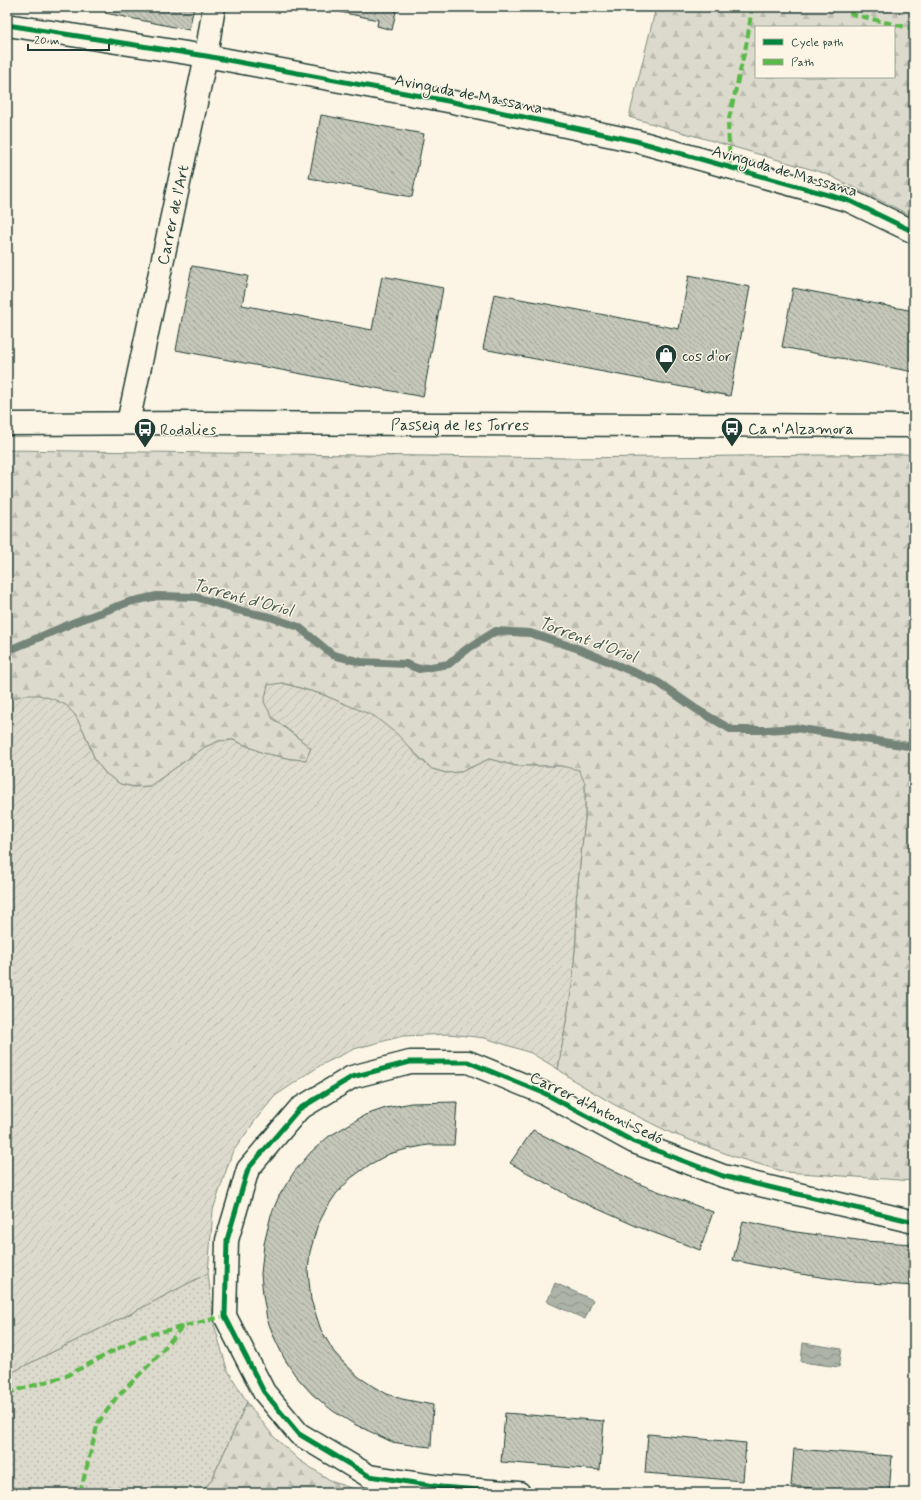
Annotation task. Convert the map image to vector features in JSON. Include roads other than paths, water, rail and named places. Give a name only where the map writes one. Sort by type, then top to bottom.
[{"type":"street","name":"Carrer de l'Art","points":[[128,423],[206,56],[214,7]]},
{"type":"street","name":"Avinguda de Massana","points":[[7,25],[206,56],[453,102],[636,141],[850,201],[914,232]]},
{"type":"street","name":"Passeig de les Torres","points":[[7,424],[128,423],[914,426]]},
{"type":"street","name":"Carrer d'Antoni Sedó","points":[[519,1493],[441,1487],[369,1476],[299,1434],[264,1392],[225,1316],[227,1240],[248,1169],[299,1109],[352,1077],[410,1062],[468,1062],[546,1094],[634,1142],[723,1176],[914,1222]]},
{"type":"water","points":[[555,1283],[593,1300],[585,1319],[547,1302]]},
{"type":"water","points":[[803,1343],[842,1349],[839,1367],[801,1362]]},
{"type":"waterway","name":"Torrent d'Oriol","points":[[7,651],[75,622],[129,602],[157,596],[196,597],[233,609],[270,617],[299,627],[333,655],[361,662],[406,664],[419,669],[449,664],[464,651],[496,631],[530,633],[579,649],[659,683],[696,709],[732,730],[796,728],[914,747]]},
{"type":"place","name":"cos d'or","points":[[666,374]]},
{"type":"place","name":"Rodalies","points":[[145,448]]},
{"type":"place","name":"Ca n'Alzamora","points":[[732,448]]}]
